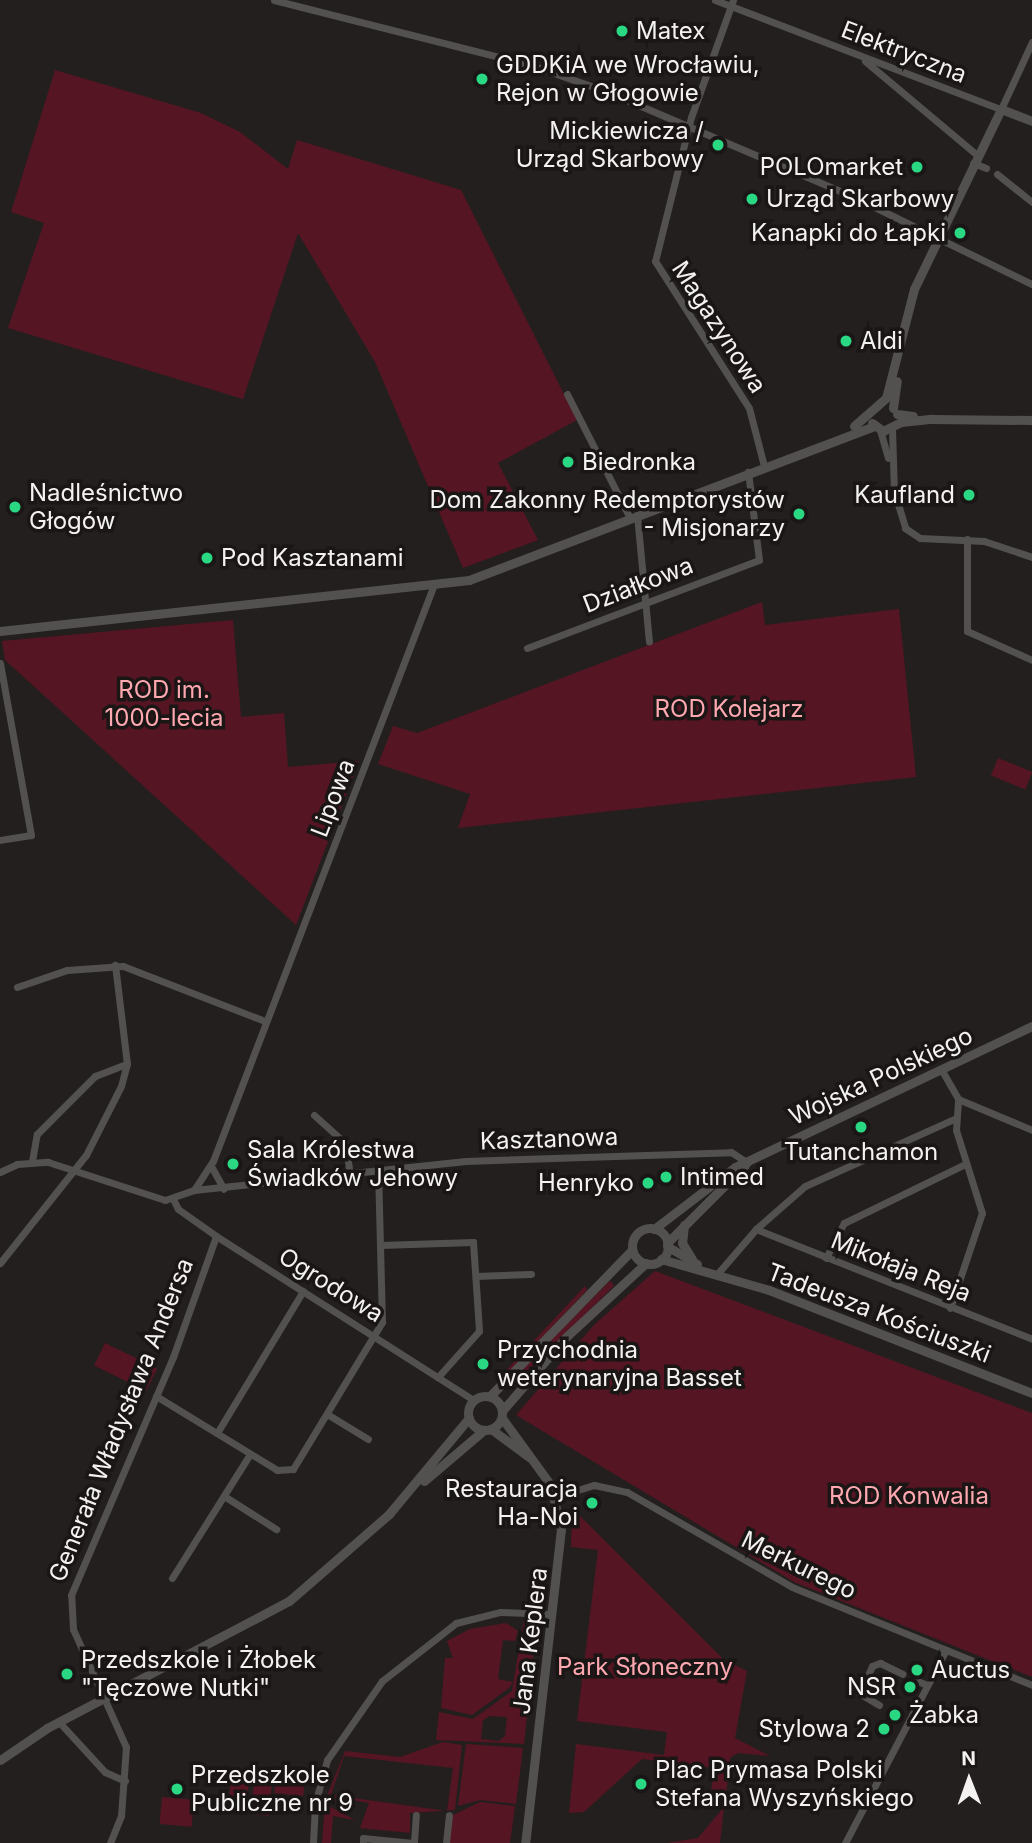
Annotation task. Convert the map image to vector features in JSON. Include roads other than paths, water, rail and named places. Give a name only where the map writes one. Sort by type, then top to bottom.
[{"type":"street","points":[[274,0],[534,66],[690,127],[937,235],[1032,284]]},
{"type":"street","name":"Elektryczna","points":[[715,0],[732,3],[861,57],[1000,109]]},
{"type":"street","name":"Magazynowa","points":[[732,3],[690,127],[655,261],[749,408],[764,466]]},
{"type":"street","points":[[891,466],[896,373],[914,289],[937,235],[1032,42]]},
{"type":"street","points":[[861,57],[986,169]]},
{"type":"street","points":[[1000,109],[1032,121]]},
{"type":"street","points":[[997,174],[1032,202]]},
{"type":"street","points":[[0,623],[5,631],[433,587],[469,580],[838,435],[872,414],[881,405],[896,373]]},
{"type":"street","points":[[567,394],[633,517],[649,641]]},
{"type":"street","points":[[881,405],[894,419]]},
{"type":"street","points":[[872,414],[891,466],[898,514],[905,528],[920,538],[967,539],[1032,556]]},
{"type":"street","points":[[838,435],[877,428],[894,419],[1032,420]]},
{"type":"street","name":"Działkowa","points":[[527,648],[760,560],[748,472]]},
{"type":"street","points":[[967,539],[967,631],[1032,660]]},
{"type":"street","name":"Lipowa","points":[[194,1190],[211,1165],[433,587]]},
{"type":"street","points":[[0,663],[31,835],[0,839]]},
{"type":"street","points":[[0,1263],[74,1171],[110,1113],[127,1065],[115,965]]},
{"type":"street","points":[[17,987],[66,970],[115,965],[265,1021]]},
{"type":"street","name":"Wojska Polskiego","points":[[654,1229],[718,1178],[1032,1026]]},
{"type":"street","points":[[32,1161],[37,1134],[95,1076],[127,1065]]},
{"type":"street","points":[[941,1069],[958,1099],[1032,1130]]},
{"type":"street","points":[[950,1308],[982,1213],[965,1164],[954,1119],[958,1099]]},
{"type":"street","points":[[314,1115],[345,1143],[349,1174]]},
{"type":"street","points":[[714,1272],[804,1186],[954,1119]]},
{"type":"street","name":"Kasztanowa","points":[[173,1199],[194,1190],[224,1189],[377,1170],[731,1152],[748,1163]]},
{"type":"street","points":[[0,1172],[32,1161],[173,1199]]},
{"type":"street","name":"Wojska Polskiego","points":[[667,1244],[748,1163]]},
{"type":"street","points":[[826,1258],[844,1223],[965,1164]]},
{"type":"street","points":[[211,1165],[224,1189]]},
{"type":"street","points":[[156,1396],[277,1470],[290,1471],[376,1336],[383,1315],[377,1170]]},
{"type":"street","name":"Ogrodowa","points":[[173,1199],[178,1209],[216,1236],[473,1400]]},
{"type":"street","points":[[684,1225],[684,1249],[699,1265]]},
{"type":"street","points":[[0,1760],[59,1721],[289,1601],[416,1486],[488,1430],[552,1351],[646,1263],[661,1259],[667,1244],[654,1229],[637,1233],[632,1250],[490,1396],[473,1400],[469,1419],[416,1486]]},
{"type":"street","name":"Mikołaja Reja","points":[[756,1229],[1032,1339]]},
{"type":"street","name":"Generała Władysława Andersa","points":[[110,1843],[120,1823],[125,1781],[124,1738],[73,1629],[71,1595],[156,1396],[216,1236]]},
{"type":"street","points":[[380,1245],[473,1242],[479,1331],[438,1377]]},
{"type":"street","name":"Tadeusza Kościuszki","points":[[667,1244],[714,1272],[1032,1393]]},
{"type":"street","points":[[632,1250],[646,1263]]},
{"type":"street","name":"Tadeusza Kościuszki","points":[[661,1259],[714,1272]]},
{"type":"street","points":[[476,1276],[531,1274]]},
{"type":"street","points":[[217,1433],[303,1291]]},
{"type":"street","points":[[490,1396],[502,1415]]},
{"type":"street","points":[[327,1414],[368,1439]]},
{"type":"street","name":"Jana Keplera","points":[[502,1415],[555,1497],[561,1539],[524,1843]]},
{"type":"street","points":[[469,1419],[488,1430]]},
{"type":"street","name":"Jana Keplera","points":[[488,1430],[534,1461]]},
{"type":"street","points":[[172,1578],[250,1454]]},
{"type":"street","name":"Merkurego","points":[[555,1497],[594,1485],[627,1492],[792,1587],[1032,1685]]},
{"type":"street","points":[[223,1496],[276,1529]]},
{"type":"street","points":[[313,1843],[315,1804],[327,1760],[349,1722],[382,1681],[426,1642],[484,1614],[552,1614]]},
{"type":"street","points":[[845,1843],[946,1650]]},
{"type":"street","points":[[879,1705],[859,1693],[872,1666],[880,1663],[903,1674]]},
{"type":"street","points":[[915,1679],[927,1685]]},
{"type":"street","points":[[59,1721],[110,1777],[125,1781]]},
{"type":"street","points":[[363,1843],[363,1838],[414,1842],[416,1815]]},
{"type":"street","points":[[446,1843],[449,1815]]},
{"type":"place","name":"Matex","points":[[622,31]]},
{"type":"place","name":"GDDKiA we Wrocławiu, Rejon w Głogowie","points":[[482,79]]},
{"type":"place","name":"Mickiewicza / Urząd Skarbowy","points":[[718,145]]},
{"type":"place","name":"POLOmarket","points":[[917,167]]},
{"type":"place","name":"Urząd Skarbowy","points":[[752,199]]},
{"type":"place","name":"Kanapki do Łapki","points":[[960,233]]},
{"type":"place","name":"Aldi","points":[[846,341]]},
{"type":"place","name":"Biedronka","points":[[568,462]]},
{"type":"place","name":"Kaufland","points":[[969,495]]},
{"type":"place","name":"Nadleśnictwo Głogów","points":[[15,507]]},
{"type":"place","name":"Dom Zakonny Redemptorystów - Misjonarzy","points":[[799,514]]},
{"type":"place","name":"Pod Kasztanami","points":[[207,558]]},
{"type":"place","name":"Tutanchamon","points":[[861,1127]]},
{"type":"place","name":"Sala Królestwa Świadków Jehowy","points":[[233,1164]]},
{"type":"place","name":"Intimed","points":[[666,1177]]},
{"type":"place","name":"Henryko","points":[[648,1183]]},
{"type":"place","name":"Przychodnia weterynaryjna Basset","points":[[483,1364]]},
{"type":"place","name":"Restauracja Ha-Noi","points":[[592,1503]]},
{"type":"place","name":"Auctus","points":[[917,1670]]},
{"type":"place","name":"Przedszkole i Żłobek \"Tęczowe Nutki\"","points":[[67,1674]]},
{"type":"place","name":"NSR","points":[[910,1687]]},
{"type":"place","name":"Żabka","points":[[895,1715]]},
{"type":"place","name":"Stylowa 2","points":[[884,1729]]},
{"type":"place","name":"Plac Prymasa Polski Stefana Wyszyńskiego","points":[[641,1784]]},
{"type":"place","name":"Przedszkole Publiczne nr 9","points":[[177,1789]]},
{"type":"park label","name":"ROD im. 1000-lecia","points":[[164,704]]},
{"type":"park label","name":"ROD Kolejarz","points":[[729,709]]},
{"type":"park label","name":"ROD Konwalia","points":[[909,1496]]},
{"type":"park label","name":"Park Słoneczny","points":[[645,1667]]}]
